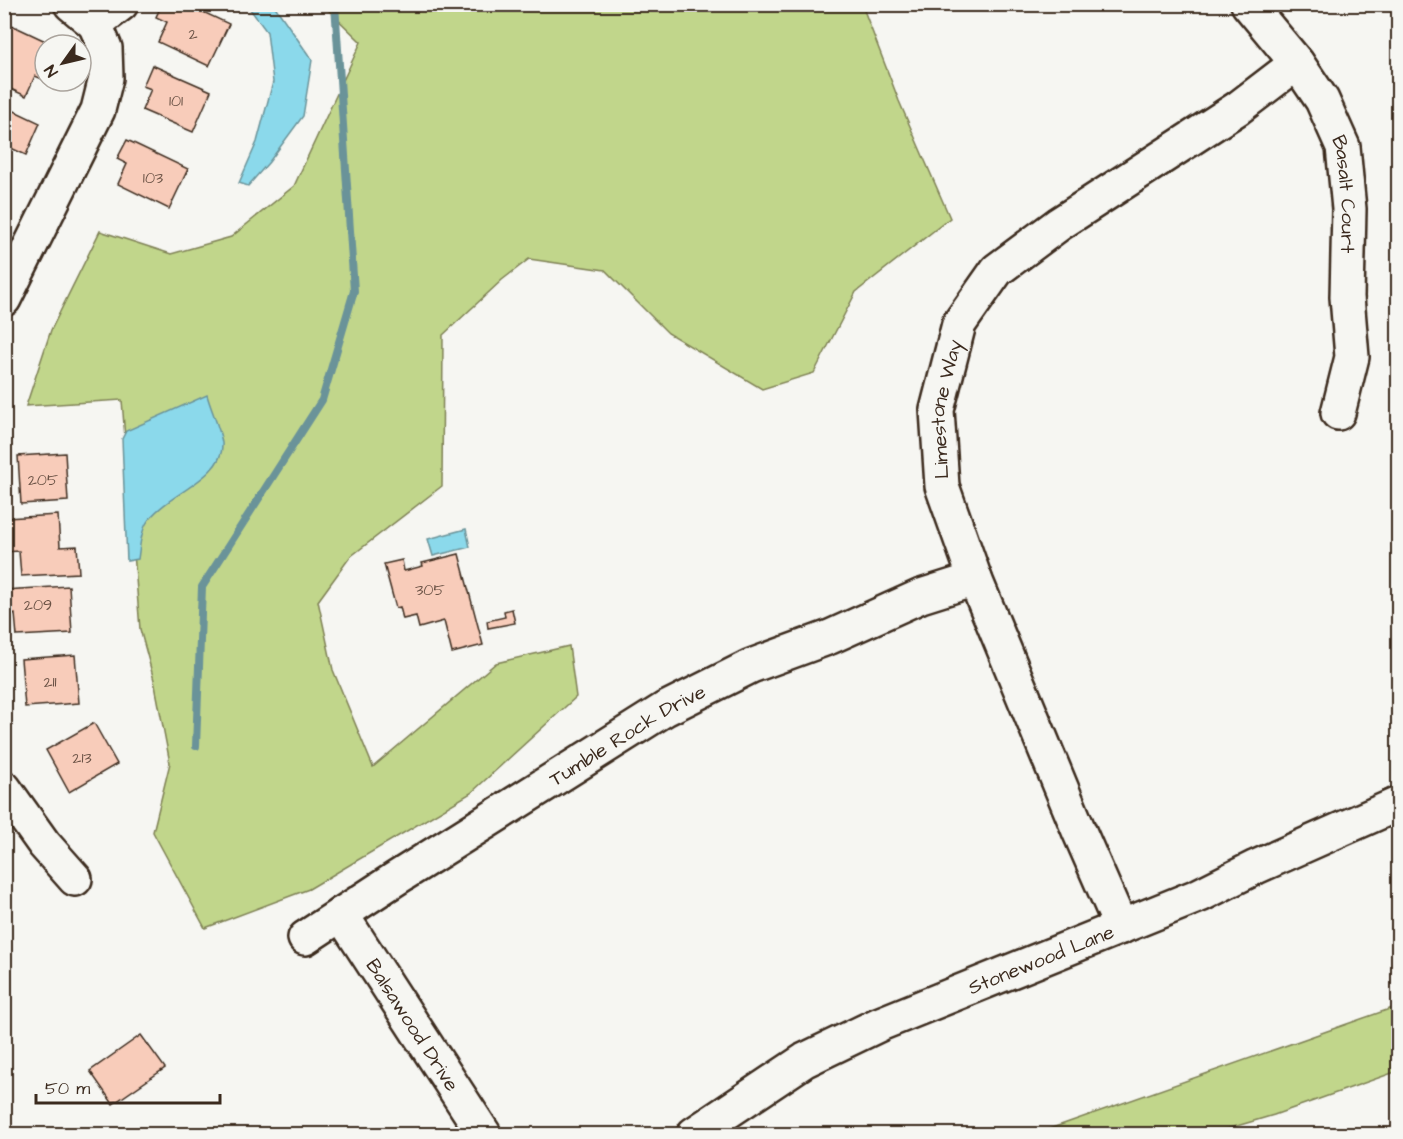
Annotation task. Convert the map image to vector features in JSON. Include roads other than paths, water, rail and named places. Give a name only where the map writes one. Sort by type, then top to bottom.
[{"type":"street","name":"Basalt Court","points":[[1248,4],[1297,63],[1322,100],[1343,147],[1349,210],[1347,297],[1352,357],[1338,413]]},
{"type":"street","points":[[4,299],[98,110],[106,78],[105,48],[96,11]]},
{"type":"street","name":"Limestone Way","points":[[1121,927],[975,579],[942,486],[937,410],[959,324],[997,270],[1059,224],[1238,108],[1297,63]]},
{"type":"street","name":"Tumble Rock Drive","points":[[305,938],[665,709],[751,666],[830,637],[921,597],[975,579]]},
{"type":"street","points":[[4,788],[44,844],[75,879]]},
{"type":"street","name":"Stonewood Lane","points":[[694,1134],[816,1055],[880,1024],[1200,895],[1256,867],[1398,804]]},
{"type":"street","name":"Balsawood Drive","points":[[341,915],[484,1134]]},
{"type":"water","points":[[247,5],[274,5],[312,60],[303,116],[248,186],[239,183],[257,142],[273,82],[267,32]]},
{"type":"water","points":[[207,395],[221,437],[220,456],[214,467],[203,477],[154,514],[142,532],[138,559],[127,561],[122,439],[126,431]]},
{"type":"water","points":[[466,529],[470,547],[433,556],[428,539]]},
{"type":"waterway","points":[[196,746],[202,587],[322,400],[354,291],[335,4]]}]
